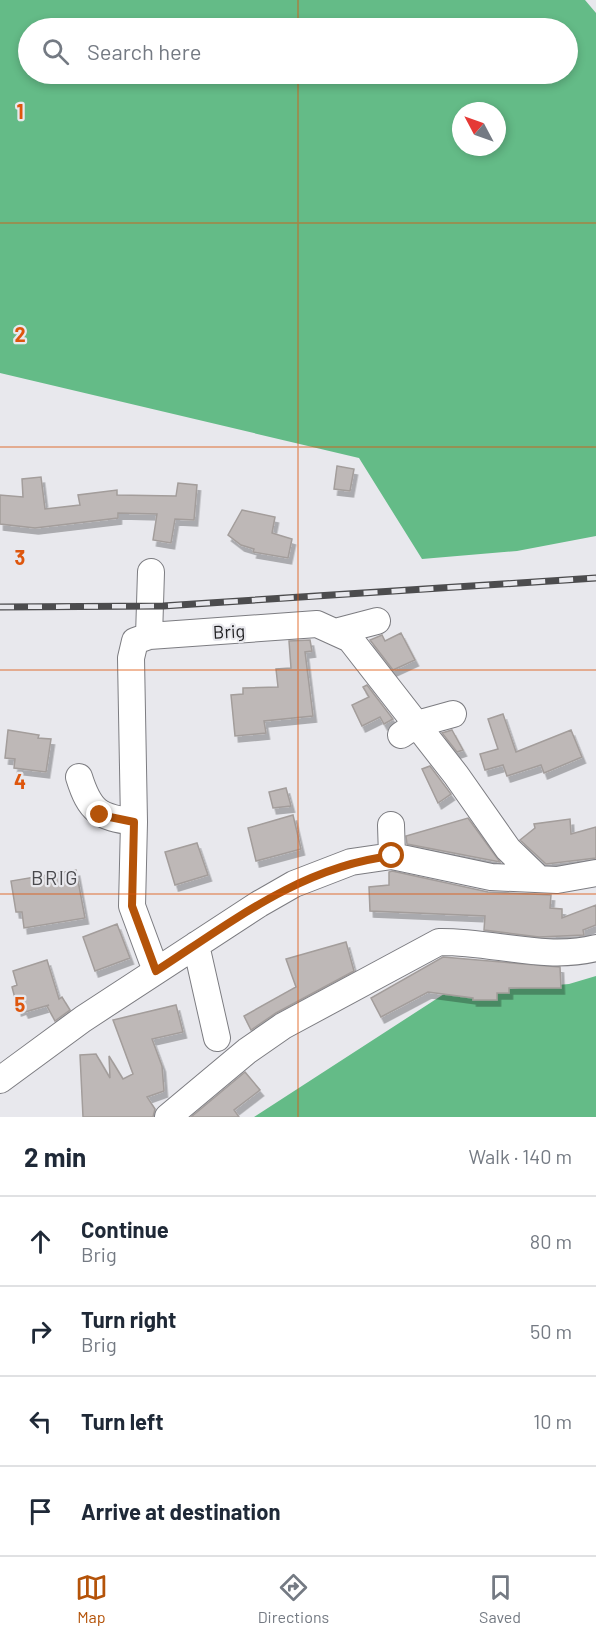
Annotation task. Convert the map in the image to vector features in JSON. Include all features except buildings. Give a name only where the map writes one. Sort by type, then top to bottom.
[{"type":"street","points":[[151,572],[149,636],[135,641],[131,658],[134,822],[132,906],[168,972]]},
{"type":"street","points":[[335,632],[376,621]]},
{"type":"street","name":"Brig","points":[[149,636],[318,624],[350,639],[409,729],[508,849],[538,878]]},
{"type":"street","points":[[409,729],[453,714]]},
{"type":"street","points":[[79,777],[91,805],[100,815],[134,822]]},
{"type":"street","points":[[391,825],[392,856]]},
{"type":"street","points":[[0,1080],[55,1038],[168,972],[196,945],[294,884],[351,862],[392,856],[491,877],[557,880],[596,873]]},
{"type":"street","points":[[168,1117],[247,1051],[304,1014],[439,942],[461,942],[546,952],[596,948]]},
{"type":"street","points":[[196,945],[217,1038]]},
{"type":"street","points":[[207,1067],[247,1051]]},
{"type":"green space","points":[[0,0],[585,0],[596,13],[596,536],[517,551],[422,559],[359,458],[0,373]]},
{"type":"green space","points":[[596,976],[596,1117],[254,1117],[444,994],[569,984]]},
{"type":"railway","points":[[0,607],[163,606],[596,578]]},
{"type":"district","name":"BRIG","points":[[55,877]]},
{"type":"route","points":[[100,815],[134,822],[132,906],[156,971],[294,884],[351,862],[392,856]]}]
